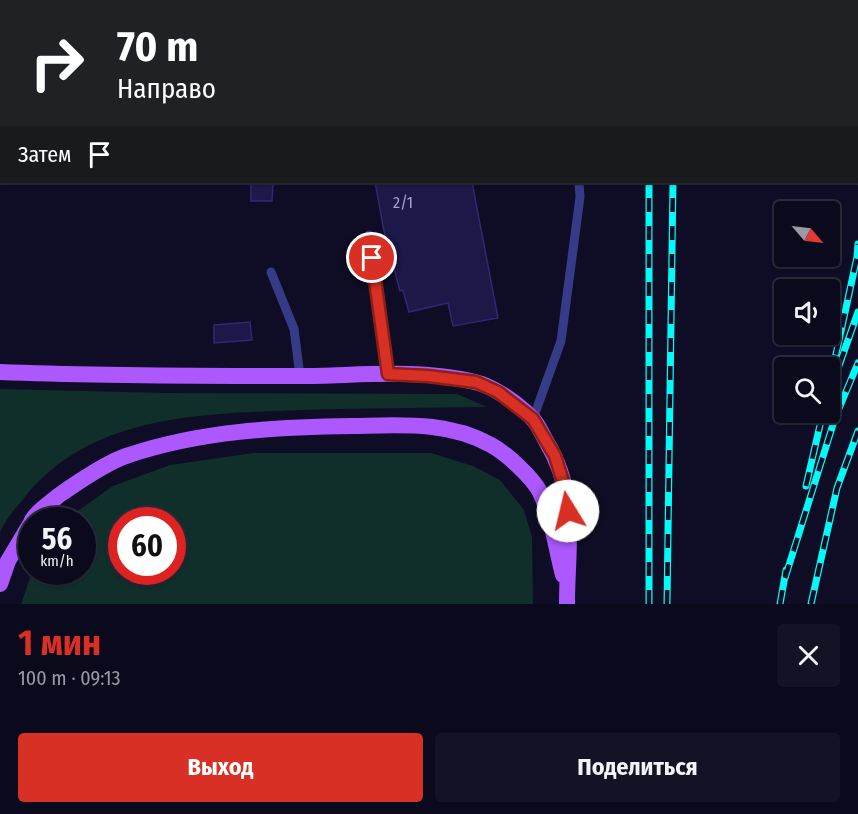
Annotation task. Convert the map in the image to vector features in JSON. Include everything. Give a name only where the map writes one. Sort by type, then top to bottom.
[{"type":"main road","points":[[0,372],[300,376],[388,374],[476,382],[498,392],[533,419],[555,456],[565,488],[571,533],[567,599]]},
{"type":"main road","points":[[44,507],[74,485],[126,455],[198,437],[291,427],[423,425],[458,431],[492,445],[513,461],[539,491],[551,526],[567,599]]},
{"type":"main road","points":[[0,584],[8,561],[18,544]]},
{"type":"lane","points":[[533,419],[561,341],[580,197],[579,183]]},
{"type":"lane","points":[[369,235],[388,374]]},
{"type":"lane","points":[[271,272],[294,329],[300,376]]},
{"type":"green space","points":[[0,389],[166,393],[457,394],[487,407],[262,411],[148,424],[112,435],[78,451],[48,473],[15,509],[0,532]]},
{"type":"green space","points":[[253,453],[431,453],[473,466],[500,480],[524,510],[532,537],[533,604],[21,604],[28,585],[96,585],[96,507],[83,507],[113,486],[170,465]]},
{"type":"building","points":[[251,183],[273,183],[272,201],[251,201]]},
{"type":"building","points":[[375,183],[472,183],[498,318],[453,326],[448,303],[409,312],[403,290],[400,291],[384,231]]},
{"type":"building","points":[[250,322],[252,340],[214,343],[214,325]]},
{"type":"railway","points":[[649,183],[649,604]]},
{"type":"railway","points":[[667,604],[673,183]]},
{"type":"railway","points":[[835,357],[858,244]]},
{"type":"railway","points":[[840,363],[858,312]]},
{"type":"railway","points":[[785,578],[835,418],[858,363]]},
{"type":"railway","points":[[806,486],[820,423]]},
{"type":"railway","points":[[811,604],[837,488],[858,431]]},
{"type":"railway","points":[[780,604],[786,570]]},
{"type":"route","points":[[372,258],[388,374],[476,382],[498,392],[533,419],[555,456],[565,488],[568,511]]}]
